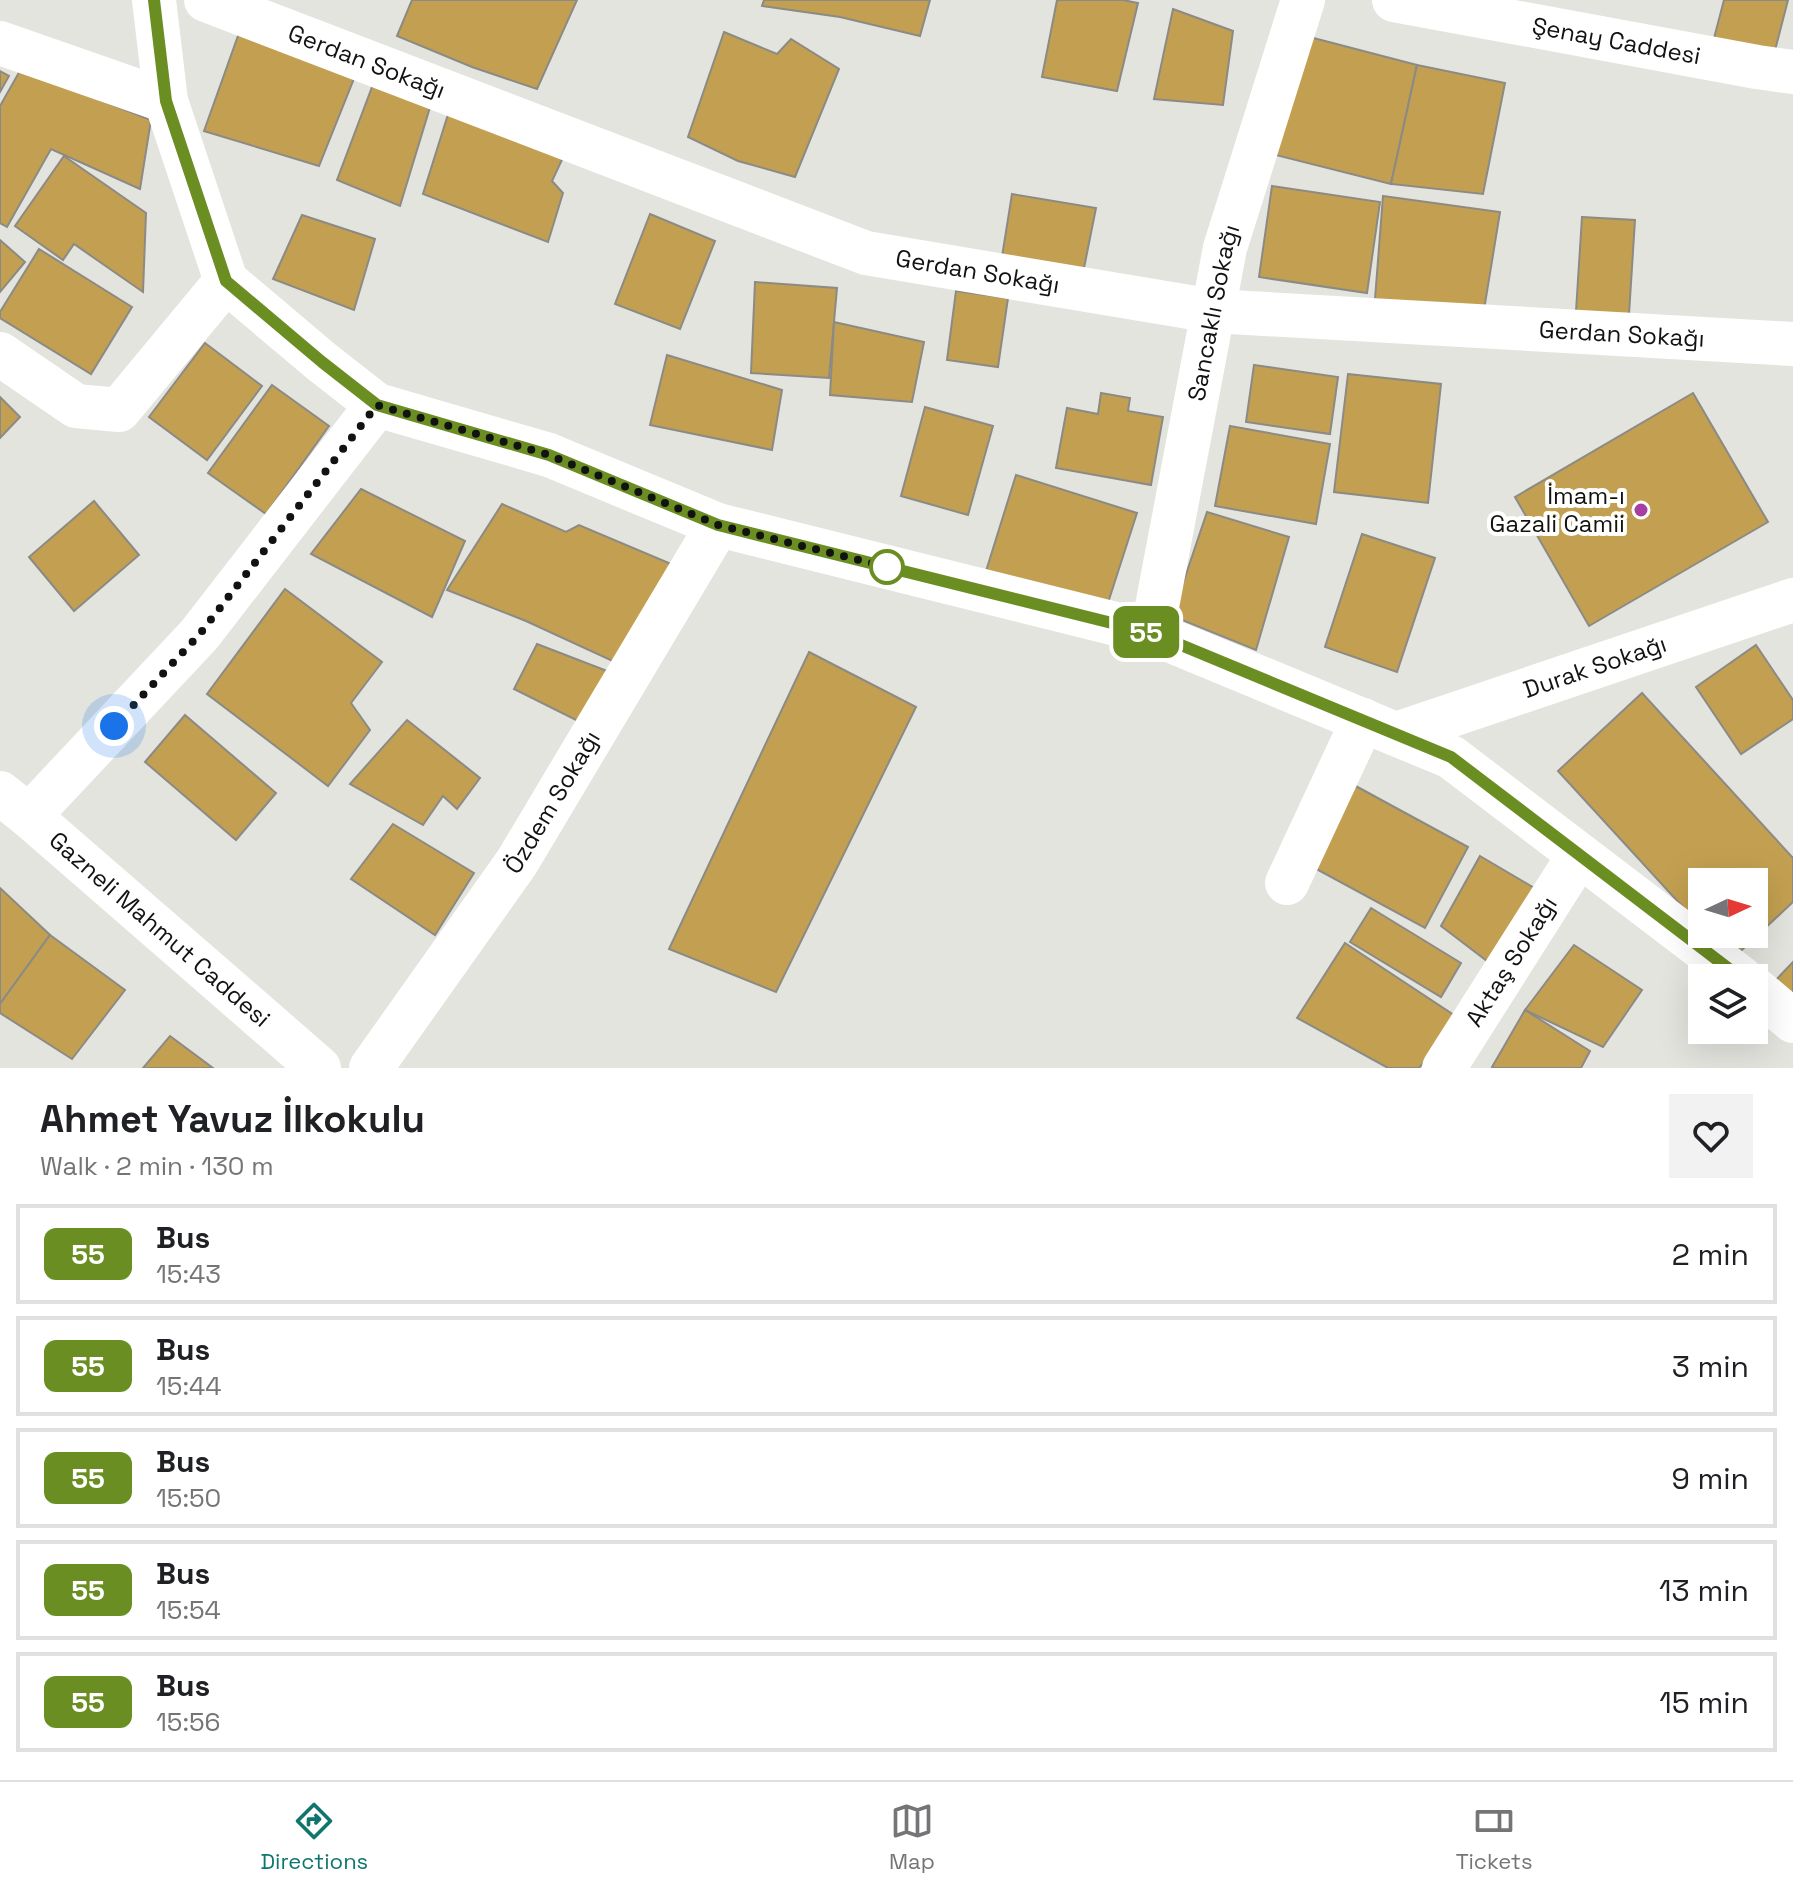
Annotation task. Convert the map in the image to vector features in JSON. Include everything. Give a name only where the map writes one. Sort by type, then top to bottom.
[{"type":"street","points":[[154,0],[166,101],[226,281],[377,405],[549,455],[718,525],[1152,633],[1380,727],[1451,757],[1723,964]]},
{"type":"street","name":"Gerdan Sokağı","points":[[206,0],[866,253],[1213,311],[1793,344]]},
{"type":"street","name":"Sancaklı Sokağı","points":[[1152,633],[1225,248],[1303,0]]},
{"type":"street","name":"Şenay Caddesi","points":[[1394,0],[1793,72]]},
{"type":"street","points":[[0,43],[166,101]]},
{"type":"street","points":[[0,354],[76,406],[119,410],[226,281]]},
{"type":"street","points":[[15,804],[199,635],[377,405]]},
{"type":"street","name":"Özdem Sokağı","points":[[371,1068],[517,862],[718,525]]},
{"type":"street","name":"Durak Sokağı","points":[[1380,727],[1793,600]]},
{"type":"street","points":[[1287,883],[1380,727]]},
{"type":"street","name":"Gazneli Mahmut Caddesi","points":[[15,804],[319,1068]]},
{"type":"street","name":"Aktaş Sokağı","points":[[1444,1068],[1579,855]]},
{"type":"street","points":[[1768,1000],[1793,1021]]},
{"type":"building","points":[[412,0],[577,0],[537,89],[472,67],[397,36]]},
{"type":"building","points":[[764,0],[930,0],[920,36],[840,17],[762,6]]},
{"type":"building","points":[[1057,0],[1123,0],[1138,3],[1117,91],[1042,77]]},
{"type":"building","points":[[1724,0],[1788,0],[1773,58],[1713,42]]},
{"type":"building","points":[[1173,9],[1233,31],[1223,105],[1154,99]]},
{"type":"building","points":[[724,32],[777,54],[791,39],[839,69],[795,177],[738,161],[688,137]]},
{"type":"building","points":[[239,33],[357,71],[319,166],[204,131]]},
{"type":"building","points":[[1302,35],[1417,65],[1391,184],[1268,153]]},
{"type":"building","points":[[1417,65],[1505,83],[1483,194],[1391,184]]},
{"type":"building","points":[[21,69],[151,120],[140,189],[51,149],[7,227],[0,223],[0,106]]},
{"type":"building","points":[[0,71],[9,76],[0,92]]},
{"type":"building","points":[[375,79],[431,104],[400,206],[337,180]]},
{"type":"building","points":[[450,108],[566,151],[552,181],[563,193],[548,242],[423,194]]},
{"type":"building","points":[[64,156],[146,213],[143,292],[74,244],[63,260],[15,226]]},
{"type":"building","points":[[1272,186],[1380,202],[1367,293],[1259,277]]},
{"type":"building","points":[[1012,194],[1096,208],[1082,278],[1001,263]]},
{"type":"building","points":[[1383,196],[1500,212],[1484,310],[1375,299]]},
{"type":"building","points":[[650,214],[715,241],[680,329],[615,304]]},
{"type":"building","points":[[302,215],[375,239],[354,310],[273,279]]},
{"type":"building","points":[[1582,217],[1635,220],[1628,330],[1575,327]]},
{"type":"building","points":[[0,240],[25,262],[0,292]]},
{"type":"building","points":[[39,249],[132,307],[91,374],[0,318],[0,312]]},
{"type":"building","points":[[755,282],[837,288],[829,378],[751,373]]},
{"type":"building","points":[[956,291],[1008,298],[998,367],[947,360]]},
{"type":"building","points":[[834,322],[924,342],[912,402],[830,395]]},
{"type":"building","points":[[205,343],[262,386],[207,460],[149,417]]},
{"type":"building","points":[[667,355],[782,390],[772,450],[650,425]]},
{"type":"building","points":[[1254,365],[1338,377],[1330,434],[1246,422]]},
{"type":"building","points":[[1348,374],[1441,384],[1428,503],[1334,492]]},
{"type":"building","points":[[272,385],[329,426],[266,514],[208,473]]},
{"type":"building","points":[[1101,393],[1130,398],[1128,411],[1163,417],[1151,485],[1056,468],[1067,408],[1098,414]]},
{"type":"building","name":"İmam-ı Gazali Camii","points":[[1693,393],[1768,522],[1589,626],[1515,497]]},
{"type":"building","points":[[0,397],[20,417],[0,438]]},
{"type":"building","points":[[925,407],[993,426],[968,515],[901,496]]},
{"type":"building","points":[[1230,426],[1330,444],[1316,524],[1215,506]]},
{"type":"building","points":[[1016,475],[1137,513],[1106,609],[986,571]]},
{"type":"building","points":[[361,489],[465,541],[432,617],[311,554]]},
{"type":"building","points":[[94,501],[139,555],[74,611],[29,557]]},
{"type":"building","points":[[502,504],[566,532],[579,525],[676,566],[632,670],[526,621],[447,590]]},
{"type":"building","points":[[1207,512],[1289,537],[1256,650],[1172,616]]},
{"type":"building","points":[[1362,534],[1435,558],[1397,672],[1325,647]]},
{"type":"building","points":[[285,589],[382,662],[351,703],[370,730],[328,786],[207,694]]},
{"type":"building","points":[[537,644],[615,674],[586,725],[514,689]]},
{"type":"building","points":[[1756,645],[1793,700],[1793,719],[1741,754],[1696,687]]},
{"type":"building","points":[[809,652],[916,707],[776,992],[669,949]]},
{"type":"building","points":[[1642,693],[1793,858],[1793,902],[1768,925],[1768,868],[1688,868],[1688,913],[1558,771]]},
{"type":"building","points":[[185,715],[276,793],[236,840],[145,762]]},
{"type":"building","points":[[407,720],[480,778],[457,809],[443,796],[423,825],[350,784]]},
{"type":"building","points":[[1352,784],[1468,847],[1425,928],[1309,865]]},
{"type":"building","points":[[393,824],[474,873],[435,935],[351,879]]},
{"type":"building","points":[[1480,856],[1536,889],[1487,961],[1441,926]]},
{"type":"building","points":[[0,888],[50,935],[0,1004]]},
{"type":"building","points":[[1371,908],[1461,963],[1441,997],[1350,942]]},
{"type":"building","points":[[50,935],[125,990],[72,1059],[0,1013],[0,1004]]},
{"type":"building","points":[[1345,943],[1460,1019],[1419,1068],[1388,1068],[1297,1018]]},
{"type":"building","points":[[1574,945],[1642,990],[1603,1047],[1525,1010]]},
{"type":"building","points":[[1720,948],[1744,948],[1731,960]]},
{"type":"building","points":[[1793,962],[1793,1000],[1774,982]]},
{"type":"building","points":[[1525,1010],[1590,1051],[1581,1068],[1492,1067]]},
{"type":"building","points":[[170,1036],[213,1068],[143,1068]]},
{"type":"bus line","name":"55","points":[[154,0],[166,101],[226,281],[377,405],[549,455],[718,525],[1152,633],[1451,757],[1723,964]]},
{"type":"place","name":"İmam-ı Gazali Camii","points":[[1641,510]]},
{"type":"route","points":[[114,726],[199,635],[377,405],[549,455],[718,525],[887,567]]}]
